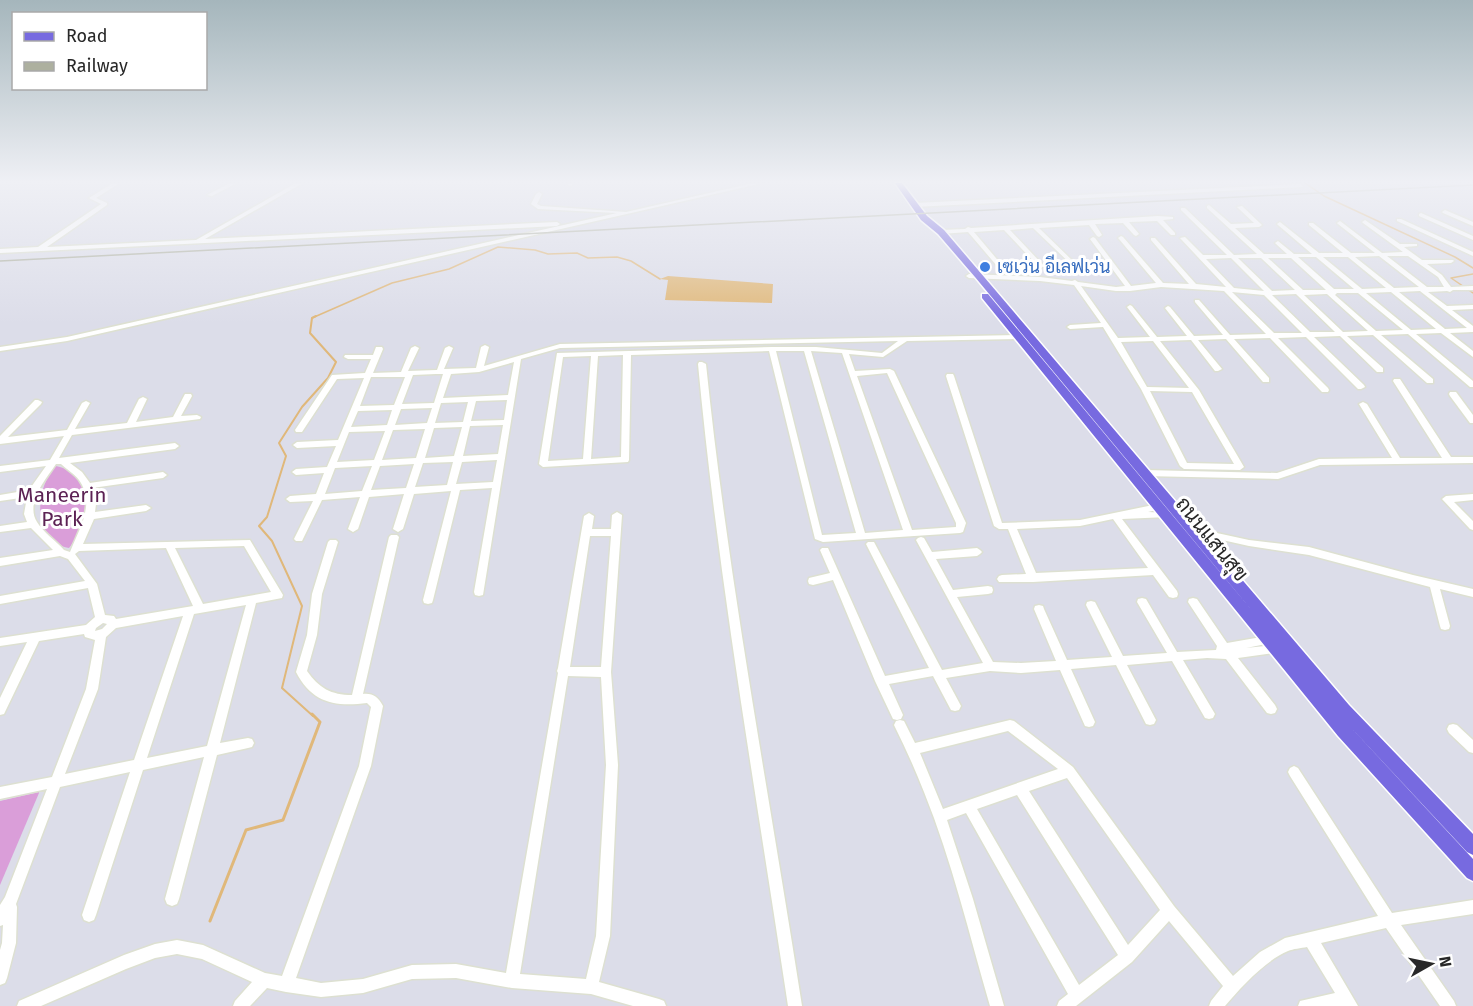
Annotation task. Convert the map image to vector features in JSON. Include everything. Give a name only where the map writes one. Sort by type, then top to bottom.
[{"type":"main road","name":"ถนนแสนสุข","points":[[932,230],[1144,473],[1169,510],[1270,644],[1343,731],[1473,872]]},
{"type":"main road","name":"ถนนแสนสุข","points":[[938,230],[1018,337],[1169,510],[1194,531],[1344,710],[1473,846]]},
{"type":"street","points":[[39,249],[67,230]]},
{"type":"street","points":[[198,241],[217,230]]},
{"type":"street","points":[[0,251],[434,230]]},
{"type":"street","points":[[0,349],[66,339],[552,230]]},
{"type":"street","points":[[941,232],[959,230]]},
{"type":"street","points":[[969,230],[999,265]]},
{"type":"street","points":[[1007,230],[1041,266]]},
{"type":"street","points":[[1038,230],[1075,266]]},
{"type":"street","points":[[1093,230],[1130,289]]},
{"type":"street","points":[[1133,230],[1136,234]]},
{"type":"street","points":[[1169,230],[1173,234]]},
{"type":"street","points":[[1204,230],[1361,387]]},
{"type":"street","points":[[1232,230],[1380,370]]},
{"type":"street","points":[[1287,230],[1473,385]]},
{"type":"street","points":[[1319,230],[1473,355]]},
{"type":"street","points":[[1349,230],[1473,330]]},
{"type":"street","points":[[1376,230],[1440,276],[1450,290]]},
{"type":"street","points":[[1421,230],[1473,254]]},
{"type":"street","points":[[1455,230],[1473,238]]},
{"type":"street","points":[[1121,238],[1161,285]]},
{"type":"street","points":[[1183,238],[1271,336],[1325,390]]},
{"type":"street","points":[[1153,239],[1194,286]]},
{"type":"street","points":[[1278,243],[1430,381]]},
{"type":"street","points":[[1397,246],[1415,245]]},
{"type":"street","points":[[1201,257],[1408,254]]},
{"type":"street","points":[[1419,262],[1451,261]]},
{"type":"street","points":[[974,276],[1075,282],[1116,289],[1161,285],[1268,293],[1473,288]]},
{"type":"street","points":[[1075,282],[1116,340],[1145,389],[1184,466],[1240,467],[1195,390],[1130,307]]},
{"type":"street","points":[[1197,301],[1266,380]]},
{"type":"street","points":[[1168,308],[1218,369]]},
{"type":"street","points":[[1444,308],[1473,308]]},
{"type":"street","points":[[1070,327],[1106,325]]},
{"type":"street","points":[[1116,340],[1473,330]]},
{"type":"street","points":[[299,430],[336,377],[479,370],[534,351],[560,346],[1018,337]]},
{"type":"street","points":[[873,355],[889,340]]},
{"type":"street","points":[[627,353],[625,460],[543,464],[560,355],[627,353],[697,359],[772,349],[807,349],[883,355],[906,340]]},
{"type":"street","points":[[479,370],[485,347]]},
{"type":"street","points":[[353,529],[398,407],[415,348]]},
{"type":"street","points":[[356,700],[396,533],[437,403],[449,348]]},
{"type":"street","points":[[772,349],[815,533],[818,537],[823,539],[960,530],[961,523],[890,371],[852,374]]},
{"type":"street","points":[[807,349],[862,537]]},
{"type":"street","points":[[298,539],[319,496],[378,353],[348,357]]},
{"type":"street","points":[[845,353],[909,534]]},
{"type":"street","points":[[587,462],[595,354]]},
{"type":"street","points":[[479,592],[495,484],[518,358]]},
{"type":"street","points":[[697,359],[727,577],[775,866],[795,1006]]},
{"type":"street","points":[[950,376],[999,526],[1080,522],[1169,510]]},
{"type":"street","points":[[1397,381],[1448,460]]},
{"type":"street","points":[[1145,389],[1195,390]]},
{"type":"street","points":[[1453,394],[1473,421]]},
{"type":"street","points":[[176,419],[188,396]]},
{"type":"street","points":[[355,409],[398,407],[473,398],[511,397]]},
{"type":"street","points":[[428,600],[473,398]]},
{"type":"street","points":[[130,425],[143,399]]},
{"type":"street","points":[[0,441],[38,402]]},
{"type":"street","points":[[86,403],[53,462],[32,493],[29,514],[33,524],[70,552],[92,584],[101,619]]},
{"type":"street","points":[[1363,404],[1397,460]]},
{"type":"street","points":[[0,441],[197,417]]},
{"type":"street","points":[[346,430],[507,422]]},
{"type":"street","points":[[297,445],[341,443]]},
{"type":"street","points":[[0,469],[175,446]]},
{"type":"street","points":[[296,472],[377,463],[501,457]]},
{"type":"street","points":[[1144,473],[1278,476],[1319,462],[1473,460]]},
{"type":"street","points":[[64,461],[89,486],[91,516],[70,552]]},
{"type":"street","points":[[89,486],[163,475]]},
{"type":"street","points":[[291,499],[495,484]]},
{"type":"street","points":[[0,498],[32,493]]},
{"type":"street","points":[[1473,497],[1446,499],[1473,527]]},
{"type":"street","points":[[91,516],[146,508]]},
{"type":"street","points":[[591,987],[603,936],[612,765],[606,672],[617,515]]},
{"type":"street","points":[[512,981],[589,516]]},
{"type":"street","points":[[1119,516],[1173,594]]},
{"type":"street","points":[[0,529],[33,524]]},
{"type":"street","points":[[1011,526],[1033,578]]},
{"type":"street","points":[[1194,531],[1249,543],[1309,551],[1473,593]]},
{"type":"street","points":[[586,532],[616,533]]},
{"type":"street","points":[[921,540],[990,666]]},
{"type":"street","points":[[0,562],[70,552],[248,542],[278,595],[113,624],[101,635],[92,689],[58,782],[10,901],[0,919]]},
{"type":"street","points":[[286,985],[364,766],[377,706],[370,698],[338,702],[326,698],[306,680],[301,672],[312,634],[317,594],[333,542]]},
{"type":"street","points":[[871,544],[955,706]]},
{"type":"street","points":[[89,915],[195,610],[169,545]]},
{"type":"street","points":[[825,550],[941,816],[997,1006]]},
{"type":"street","points":[[929,556],[977,552]]},
{"type":"street","points":[[1002,579],[1156,571]]},
{"type":"street","points":[[813,581],[836,576]]},
{"type":"street","points":[[0,600],[92,584]]},
{"type":"street","points":[[1434,584],[1445,626]]},
{"type":"street","points":[[950,594],[988,590]]},
{"type":"street","points":[[172,899],[252,600]]},
{"type":"street","points":[[1142,602],[1209,714]]},
{"type":"street","points":[[1193,602],[1271,709]]},
{"type":"street","points":[[1091,605],[1150,720]]},
{"type":"street","points":[[1039,609],[1089,722]]},
{"type":"street","points":[[0,642],[89,629],[101,619],[110,619],[113,624]]},
{"type":"street","points":[[89,629],[91,635],[101,635]]},
{"type":"street","points":[[0,710],[35,637]]},
{"type":"street","points":[[881,681],[990,666],[1021,668],[1207,654],[1270,644]]},
{"type":"street","points":[[562,671],[606,672]]},
{"type":"street","points":[[913,749],[1010,725],[1069,771],[1169,911],[1232,986]]},
{"type":"street","points":[[1453,729],[1473,748]]},
{"type":"street","points":[[0,793],[249,743]]},
{"type":"street","points":[[941,816],[1069,771]]},
{"type":"street","points":[[1294,772],[1389,920],[1449,1006]]},
{"type":"street","points":[[1020,788],[1127,957]]},
{"type":"street","points":[[969,807],[1077,995]]},
{"type":"street","points":[[0,978],[9,943],[10,901]]},
{"type":"street","points":[[1216,1006],[1232,986],[1265,957],[1285,945],[1389,920],[1473,907]]},
{"type":"street","points":[[1064,1006],[1127,957],[1169,911]]},
{"type":"street","points":[[1305,1006],[1348,1002],[1310,939]]},
{"type":"street","points":[[24,1006],[123,962],[155,951],[177,947],[203,952],[264,980],[321,990],[363,986],[412,972],[456,971],[512,981],[591,987],[659,1006]]},
{"type":"street","points":[[240,1006],[264,980]]},
{"type":"green space","name":"Maneerin Park","points":[[56,466],[69,471],[78,479],[85,501],[81,526],[69,548],[57,544],[48,536],[40,513],[44,487]]},
{"type":"green space","points":[[39,793],[0,885],[0,801]]},
{"type":"shaded area","points":[[668,276],[773,284],[772,303],[665,300],[668,280],[660,279]]},
{"type":"waterway","points":[[1397,230],[1473,268]]},
{"type":"waterway","points":[[312,318],[392,283],[449,269],[498,247],[535,250],[548,254],[577,253],[588,258],[617,257],[631,261],[660,279]]},
{"type":"waterway","points":[[1473,274],[1451,278],[1473,293]]},
{"type":"waterway","points":[[312,318],[316,316]]},
{"type":"waterway","points":[[312,318],[310,333],[336,362],[328,378],[302,407],[279,443],[286,456],[267,517],[259,526],[272,541],[302,606],[282,688],[313,716]]},
{"type":"waterway","points":[[210,921],[246,830],[283,820],[320,722],[312,714]]},
{"type":"railway","points":[[0,261],[602,230]]},
{"type":"place","name":"เซเว่น อีเลฟเว่น","points":[[985,267]]}]
